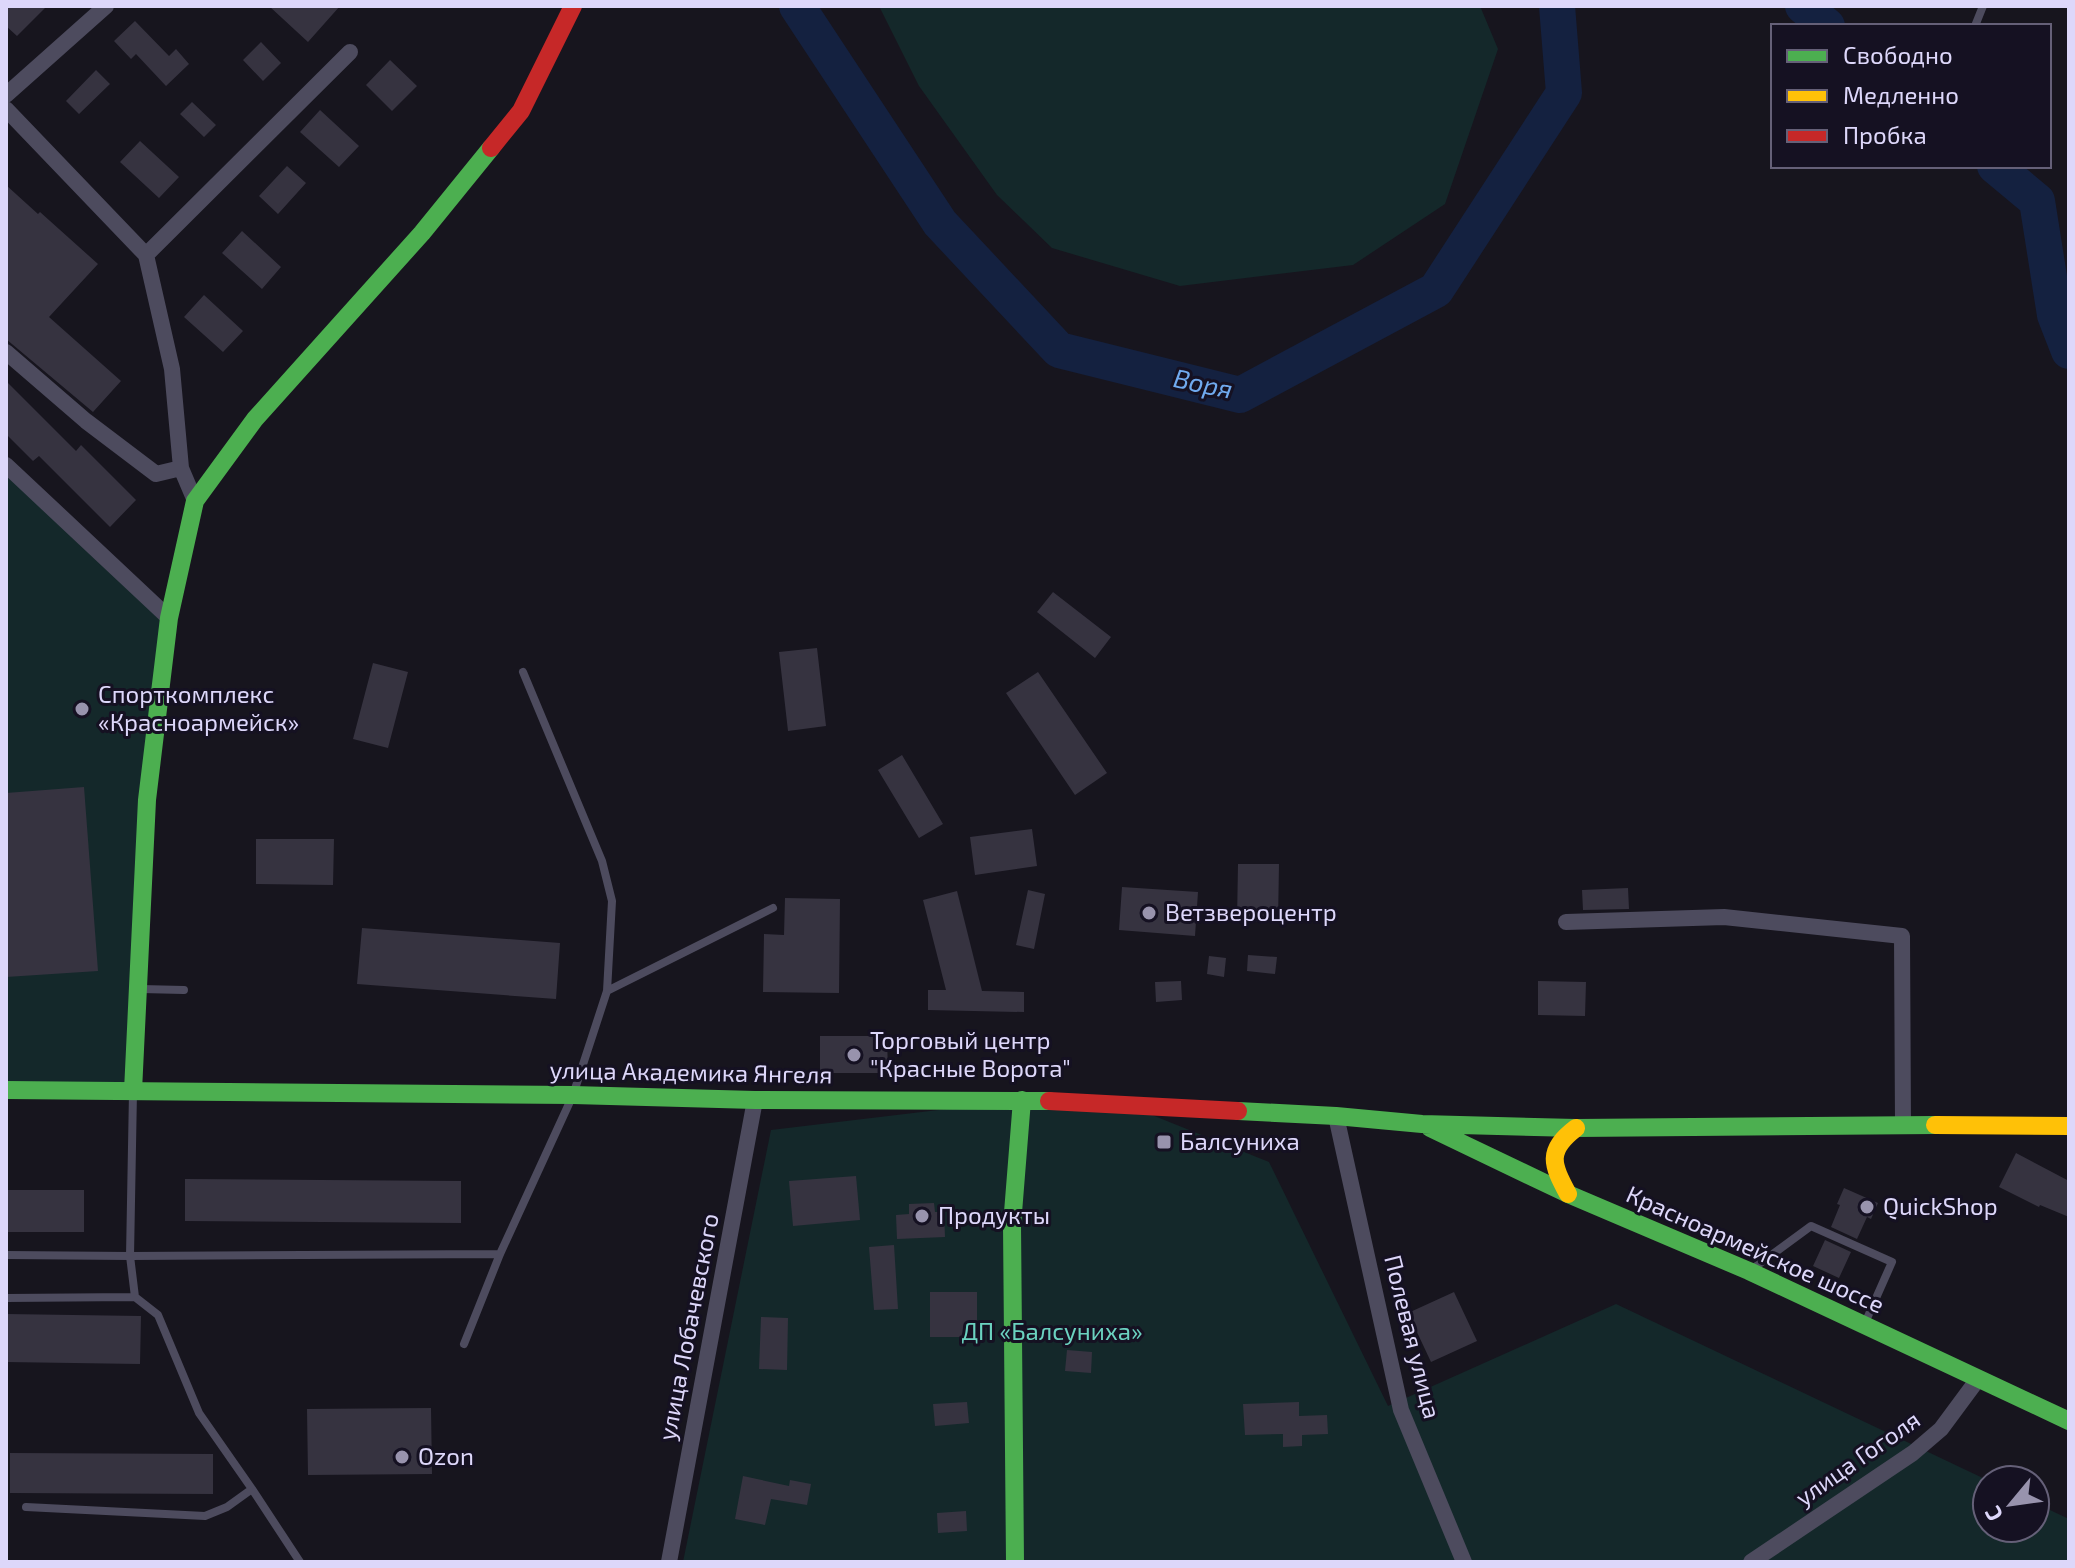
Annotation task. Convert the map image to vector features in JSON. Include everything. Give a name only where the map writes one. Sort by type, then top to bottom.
[{"type":"street","points":[[6,95],[106,6]]},
{"type":"street","points":[[133,1091],[147,800],[169,618],[195,501],[255,419],[422,233],[521,111],[573,6]]},
{"type":"street","points":[[146,255],[350,52]]},
{"type":"street","points":[[6,109],[146,255],[172,369],[181,468],[195,501]]},
{"type":"street","points":[[6,352],[86,421],[156,474],[181,468]]},
{"type":"street","points":[[6,465],[169,618]]},
{"type":"street","points":[[1566,922],[1724,917],[1902,936],[1903,1125]]},
{"type":"street","name":"улица Академика Янгеля","points":[[6,1090],[573,1095],[755,1100],[1022,1100],[1336,1116],[1422,1124],[1576,1128],[2069,1126]]},
{"type":"street","name":"улица Лобачевского","points":[[669,1562],[755,1100]]},
{"type":"street","points":[[1015,1562],[1012,1225],[1022,1100]]},
{"type":"street","name":"Полевая улица","points":[[1336,1116],[1401,1410],[1464,1562]]},
{"type":"street","name":"Красноармейское шоссе","points":[[1422,1124],[1568,1194],[1749,1271],[2069,1421]]},
{"type":"street","points":[[1568,1194],[1553,1161],[1555,1146],[1576,1128]]},
{"type":"street","name":"улица Гоголя","points":[[1751,1562],[1913,1453],[1941,1429],[1978,1379]]},
{"type":"lane","points":[[464,1344],[500,1254],[573,1095],[607,991],[612,901],[602,861],[523,672]]},
{"type":"lane","points":[[607,991],[773,908]]},
{"type":"lane","points":[[138,988],[184,990]]},
{"type":"lane","points":[[133,1091],[130,1256],[135,1297]]},
{"type":"lane","points":[[1749,1271],[1811,1226],[1892,1262],[1864,1324]]},
{"type":"lane","points":[[6,1255],[500,1254]]},
{"type":"lane","points":[[6,1298],[135,1297],[158,1315],[199,1413],[300,1562]]},
{"type":"lane","points":[[26,1507],[205,1516],[227,1507],[252,1489]]},
{"type":"green space","points":[[879,6],[1480,6],[1498,49],[1445,204],[1353,265],[1180,286],[1052,248],[997,195],[919,86]]},
{"type":"green space","name":"Спорткомплекс «Красноармейск»","points":[[6,465],[169,618],[133,1091],[6,1090]]},
{"type":"green space","name":"ДП «Балсуниха»","points":[[1022,1100],[1132,1107],[1269,1162],[1388,1406],[1616,1304],[1971,1472],[1971,1544],[2051,1544],[2051,1511],[2069,1519],[2069,1562],[683,1562],[771,1130]]},
{"type":"building","points":[[6,6],[47,6],[17,36],[6,26]]},
{"type":"building","points":[[269,6],[340,6],[308,42]]},
{"type":"building","points":[[135,21],[169,56],[176,49],[189,64],[166,86],[136,54],[131,59],[114,41]]},
{"type":"building","points":[[261,42],[281,63],[263,81],[243,60]]},
{"type":"building","points":[[390,60],[417,86],[392,111],[366,85]]},
{"type":"building","points":[[96,70],[110,84],[79,114],[66,101]]},
{"type":"building","points":[[192,102],[216,125],[204,137],[180,114]]},
{"type":"building","points":[[320,110],[359,146],[339,167],[300,132]]},
{"type":"building","points":[[140,141],[179,177],[159,198],[120,162]]},
{"type":"building","points":[[287,166],[306,183],[278,214],[259,196]]},
{"type":"building","points":[[6,185],[98,264],[49,317],[121,381],[93,412],[6,339]]},
{"type":"building","points":[[242,231],[281,267],[262,289],[222,253]]},
{"type":"building","points":[[204,295],[243,331],[223,352],[184,317]]},
{"type":"building","points":[[6,381],[76,451],[81,445],[136,500],[110,527],[39,456],[33,461],[6,434]]},
{"type":"building","points":[[1053,592],[1111,637],[1095,658],[1037,612]]},
{"type":"building","points":[[817,648],[826,726],[788,731],[779,652]]},
{"type":"building","points":[[373,663],[408,672],[388,748],[353,739]]},
{"type":"building","points":[[1038,672],[1107,773],[1075,795],[1006,693]]},
{"type":"building","points":[[902,755],[943,824],[919,838],[878,770]]},
{"type":"building","points":[[84,787],[98,971],[6,977],[6,793]]},
{"type":"building","points":[[1032,829],[1037,866],[975,875],[970,837]]},
{"type":"building","points":[[256,839],[334,839],[333,885],[256,884]]},
{"type":"building","points":[[1238,864],[1279,864],[1278,922],[1237,921]]},
{"type":"building","points":[[1122,887],[1198,892],[1195,936],[1119,930]]},
{"type":"building","points":[[1628,888],[1629,909],[1583,910],[1582,890]]},
{"type":"building","points":[[1028,890],[1045,894],[1034,949],[1016,945]]},
{"type":"building","points":[[957,891],[982,991],[1024,992],[1024,1012],[928,1010],[928,990],[946,990],[923,900]]},
{"type":"building","points":[[785,898],[840,899],[839,993],[763,992],[764,934],[784,935]]},
{"type":"building","points":[[362,928],[560,943],[556,999],[357,984]]},
{"type":"building","points":[[1248,955],[1277,957],[1275,974],[1247,971]]},
{"type":"building","points":[[1209,956],[1226,958],[1224,977],[1207,974]]},
{"type":"building","points":[[1181,981],[1182,1000],[1156,1002],[1155,982]]},
{"type":"building","points":[[1538,981],[1586,982],[1585,1016],[1538,1015]]},
{"type":"building","name":"Торговый центр \"Красные Ворота\"","points":[[820,1036],[887,1036],[888,1073],[820,1073]]},
{"type":"building","points":[[2016,1153],[2069,1181],[2069,1217],[2039,1207],[1999,1187]]},
{"type":"building","points":[[856,1176],[860,1220],[793,1226],[789,1181]]},
{"type":"building","points":[[185,1179],[461,1181],[461,1223],[185,1221]]},
{"type":"building","points":[[1844,1188],[1878,1203],[1871,1219],[1867,1217],[1857,1239],[1831,1227]]},
{"type":"building","points":[[6,1190],[84,1190],[84,1232],[6,1232]]},
{"type":"building","points":[[934,1203],[935,1212],[944,1212],[945,1237],[897,1239],[896,1215],[909,1214],[909,1204]]},
{"type":"building","points":[[1825,1240],[1851,1252],[1839,1278],[1813,1266]]},
{"type":"building","points":[[894,1245],[898,1309],[874,1310],[869,1247]]},
{"type":"building","points":[[930,1292],[977,1292],[977,1337],[930,1337]]},
{"type":"building","points":[[1454,1292],[1477,1341],[1431,1362],[1408,1313]]},
{"type":"building","points":[[6,1314],[141,1316],[140,1364],[6,1362]]},
{"type":"building","points":[[761,1317],[788,1318],[787,1370],[759,1369]]},
{"type":"building","points":[[1067,1350],[1092,1352],[1091,1373],[1065,1371]]},
{"type":"building","points":[[967,1402],[969,1423],[935,1426],[933,1404]]},
{"type":"building","points":[[1299,1402],[1299,1416],[1327,1415],[1328,1434],[1302,1435],[1302,1446],[1283,1447],[1283,1434],[1245,1435],[1243,1404]]},
{"type":"building","points":[[431,1408],[432,1474],[308,1475],[307,1409]]},
{"type":"building","points":[[10,1453],[213,1454],[213,1494],[10,1493]]},
{"type":"building","points":[[743,1476],[789,1486],[790,1480],[811,1484],[807,1505],[771,1499],[765,1525],[735,1519]]},
{"type":"building","points":[[966,1511],[967,1531],[938,1533],[937,1513]]},
{"type":"waterway","name":"Воря","points":[[797,6],[940,223],[1059,350],[1240,395],[1436,290],[1564,93],[1557,6]]},
{"type":"waterway","name":"Воря","points":[[1803,6],[1825,24]]},
{"type":"waterway","name":"Воря","points":[[1997,168],[2037,201],[2055,315],[2069,351]]},
{"type":"traffic: fast","points":[[133,1091],[147,800],[169,618],[195,501],[255,419],[422,233],[491,148]]},
{"type":"traffic: fast","points":[[6,1090],[1049,1101]]},
{"type":"traffic: fast","points":[[1015,1562],[1012,1225],[1022,1100]]},
{"type":"traffic: fast","points":[[1238,1111],[1422,1124],[1576,1128],[1935,1125]]},
{"type":"traffic: fast","points":[[1430,1128],[1568,1194],[1749,1271],[2069,1421]]},
{"type":"traffic: slow","points":[[1935,1125],[2069,1126]]},
{"type":"traffic: slow","points":[[1568,1194],[1558,1174],[1555,1158],[1560,1144],[1576,1128]]},
{"type":"traffic: jam","points":[[491,148],[521,111],[573,6]]},
{"type":"traffic: jam","points":[[1049,1101],[1238,1111]]},
{"type":"place","name":"Спорткомплекс «Красноармейск»","points":[[82,709]]},
{"type":"place","name":"Ветзвероцентр","points":[[1149,913]]},
{"type":"place","name":"Торговый центр \"Красные Ворота\"","points":[[854,1055]]},
{"type":"place","name":"Балсуниха","points":[[1164,1142]]},
{"type":"place","name":"QuickShop","points":[[1867,1207]]},
{"type":"place","name":"Продукты","points":[[922,1216]]},
{"type":"place","name":"Ozon","points":[[402,1457]]}]
